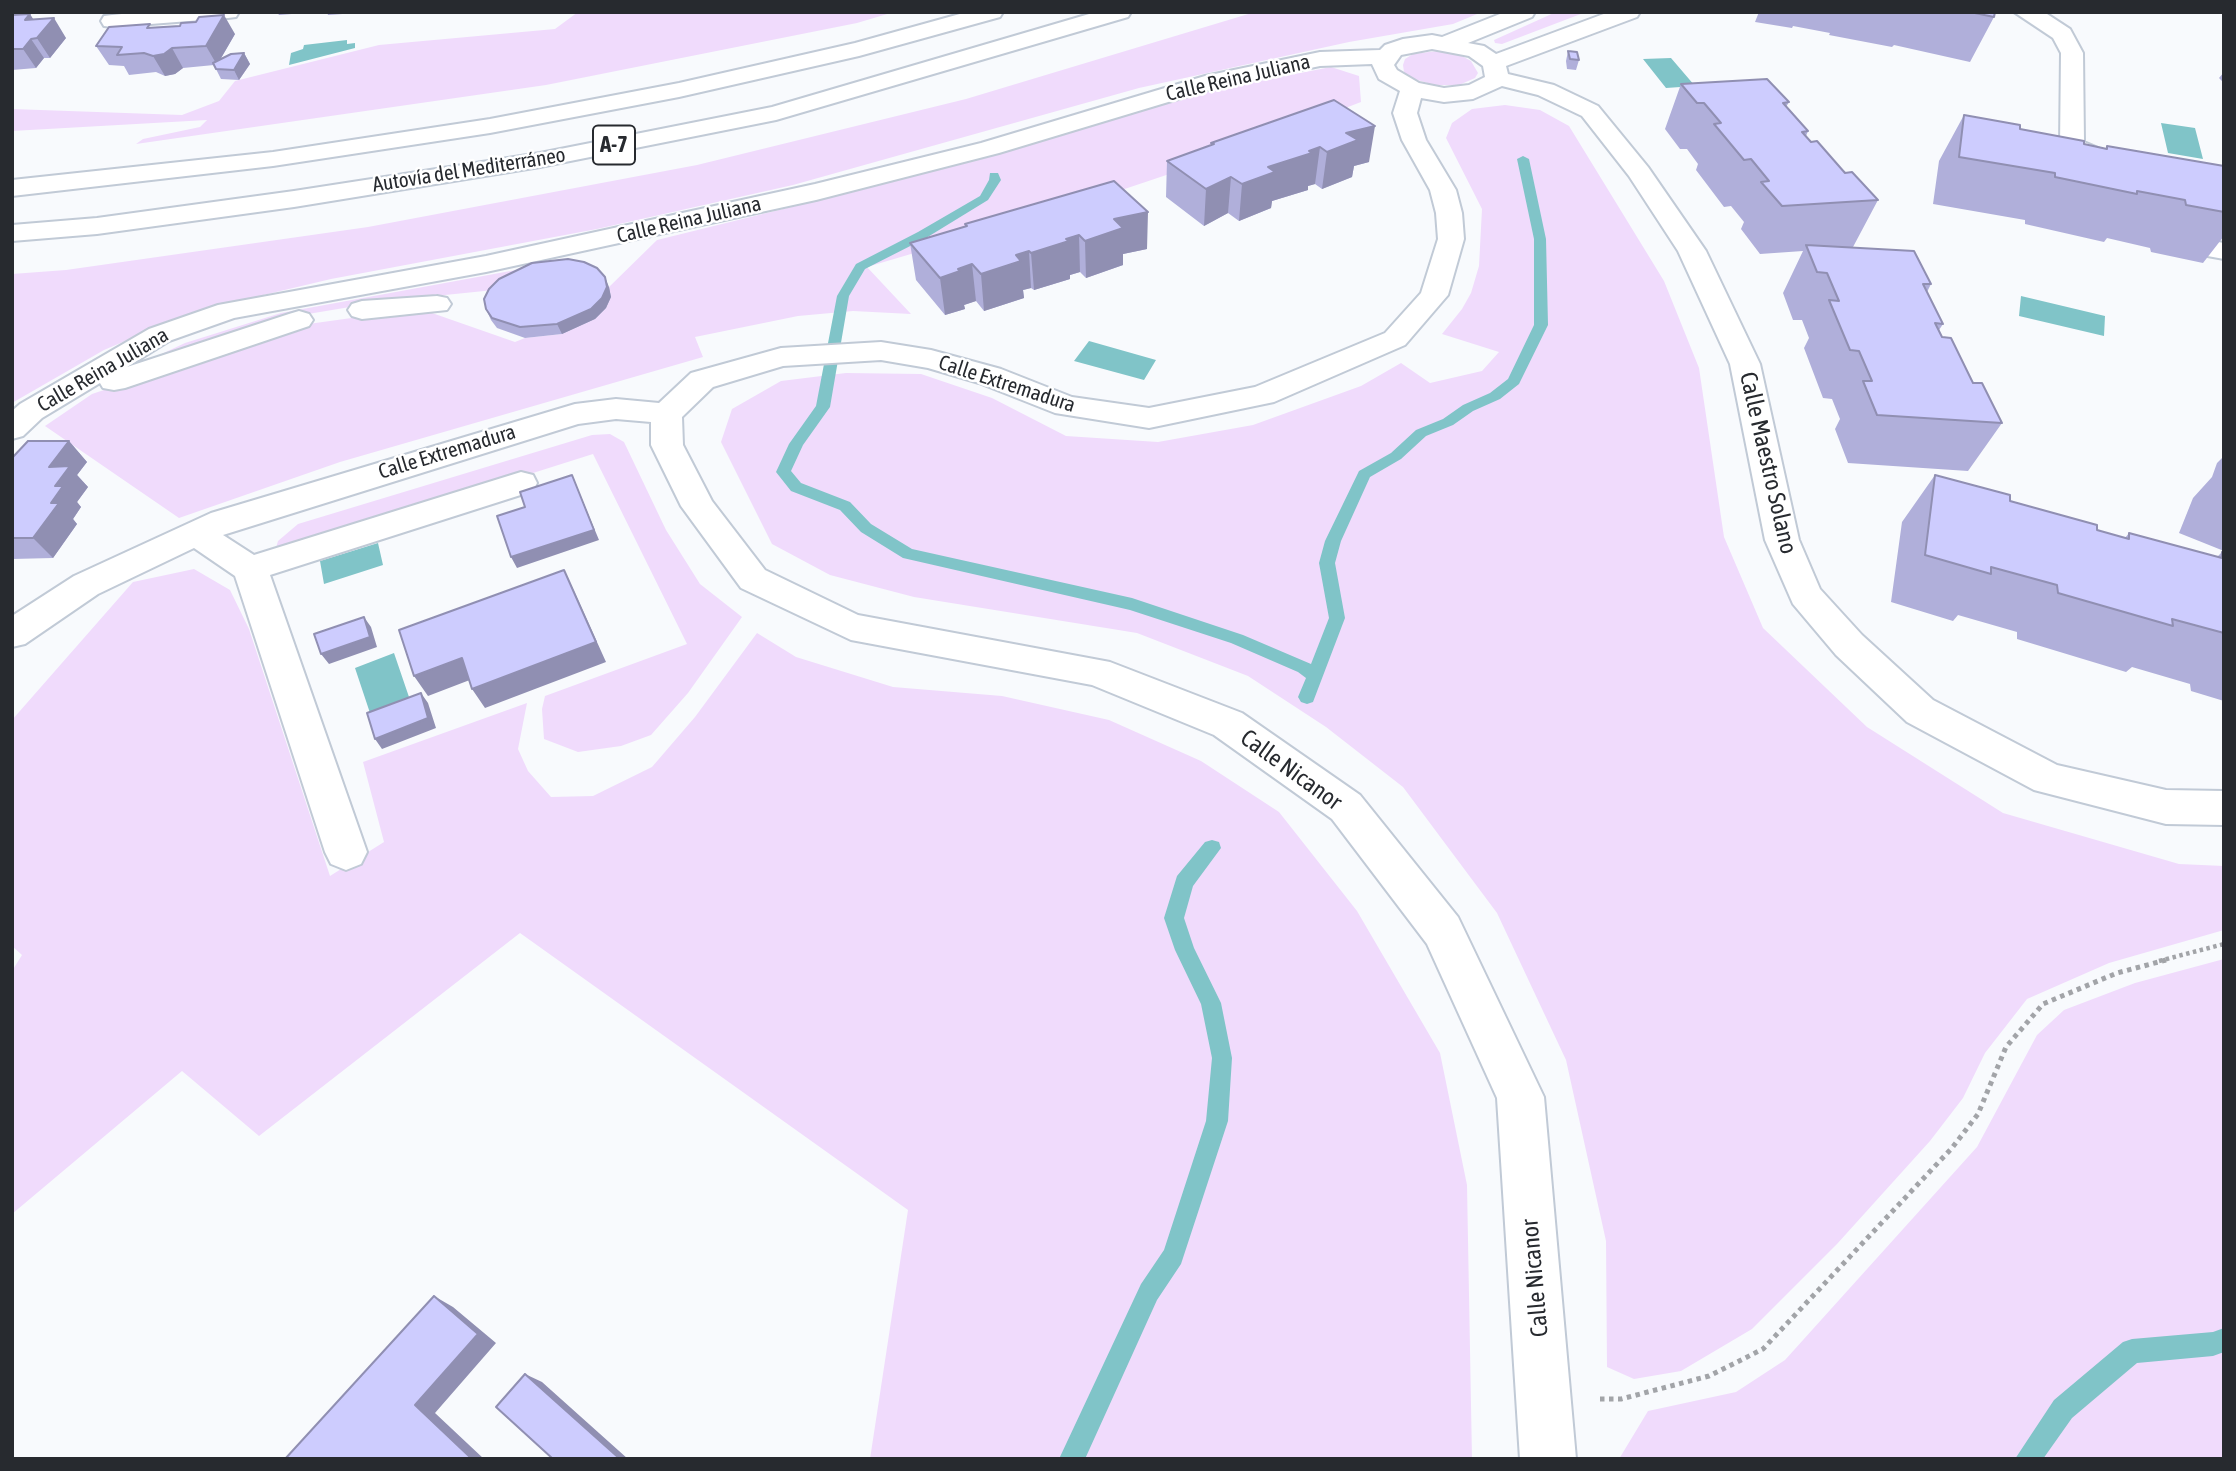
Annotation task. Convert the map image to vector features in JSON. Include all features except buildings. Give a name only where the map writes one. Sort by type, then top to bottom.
[{"type":"main road","points":[[112,21],[228,12]]},
{"type":"main road","name":"Autovía del Mediterráneo","points":[[17,187],[273,159],[490,126],[731,79],[859,49],[992,12]]},
{"type":"main road","name":"Autovía del Mediterráneo","points":[[12,233],[97,226],[294,199],[540,160],[776,113],[1120,12]]},
{"type":"main road","points":[[1524,12],[1448,43],[1403,46],[1386,57],[1383,65],[1387,74],[1412,89],[1459,95],[1484,89],[1496,70],[1629,12]]},
{"type":"main road","points":[[2025,12],[2042,19],[2062,34],[2072,53],[2072,146],[2135,172]]},
{"type":"main road","name":"Calle Maestro Solano","points":[[1448,43],[1476,51],[1496,70],[1590,111],[1639,172],[1692,251],[1745,364],[1782,540],[1805,595],[1849,645],[1920,711],[2048,779],[2166,807],[2224,808]]},
{"type":"main road","name":"Calle Reina Juliana","points":[[12,429],[31,411],[159,335],[228,311],[486,264],[762,204],[990,148],[1213,81],[1320,59],[1386,57]]},
{"type":"main road","name":"Calle Extremadura","points":[[12,634],[86,584],[223,521],[575,414],[616,410],[666,414],[702,380],[781,357],[881,351],[943,362],[990,376],[1066,406],[1149,418],[1263,396],[1395,339],[1434,295],[1451,239],[1449,213],[1443,190],[1415,140],[1405,113],[1412,89]]},
{"type":"main road","points":[[12,239],[97,226]]},
{"type":"main road","points":[[45,403],[288,321],[391,306],[436,303]]},
{"type":"main road","name":"Calle Nicanor","points":[[666,414],[667,445],[698,506],[753,579],[851,627],[1097,672],[1228,724],[1346,807],[1443,931],[1521,1097],[1548,1459]]},
{"type":"main road","points":[[250,569],[521,484]]},
{"type":"main road","points":[[196,533],[250,569],[346,852]]},
{"type":"path","points":[[1591,1398],[1621,1399],[1709,1376],[1763,1349],[1951,1148],[1978,1114],[2006,1047],[2043,1004],[2117,974],[2224,944]]},
{"type":"shaded area","points":[[578,12],[894,12],[857,23],[546,85],[136,144],[143,139],[200,127],[207,120],[12,131],[12,109],[182,115],[219,101],[235,81],[379,45],[555,29]]},
{"type":"shaded area","points":[[1255,12],[1482,12],[1453,24],[1349,42],[1139,88],[793,185],[597,229],[331,279],[196,311],[104,350],[12,403],[12,274],[66,270],[368,227],[697,165],[966,99]]},
{"type":"shaded area","points":[[1556,12],[1586,12],[1502,44],[1495,43],[1494,40]]},
{"type":"shaded area","points":[[1437,51],[1462,56],[1471,61],[1478,73],[1475,78],[1459,85],[1434,85],[1411,78],[1404,72],[1405,59],[1413,54]]},
{"type":"shaded area","points":[[1331,67],[1359,76],[1361,102],[1205,162],[1080,204],[867,267],[911,314],[853,311],[798,316],[695,337],[703,357],[340,462],[179,518],[45,426],[92,394],[294,326],[409,310],[432,313],[515,342],[525,338],[562,334],[595,319],[606,308],[611,297],[609,287],[657,240],[856,191],[1188,95]]},
{"type":"shaded area","points":[[1505,105],[1540,110],[1569,126],[1664,281],[1699,368],[1724,537],[1763,628],[1867,727],[2003,813],[2179,864],[2224,866],[2224,930],[2109,963],[2027,999],[1985,1053],[1963,1098],[1930,1141],[1837,1244],[1752,1329],[1681,1371],[1634,1379],[1607,1367],[1606,1241],[1566,1060],[1497,913],[1403,787],[1326,727],[1248,676],[1137,633],[914,597],[830,575],[772,544],[721,442],[732,409],[781,381],[846,373],[921,374],[992,398],[1066,436],[1158,442],[1253,425],[1361,386],[1401,363],[1430,383],[1482,371],[1499,352],[1442,334],[1471,293],[1479,266],[1482,209],[1446,138],[1452,123],[1472,109]]},
{"type":"shaded area","points":[[554,263],[504,289],[386,301],[284,318],[121,373],[185,343],[281,313]]},
{"type":"shaded area","points":[[610,434],[624,442],[666,530],[700,584],[742,617],[688,693],[651,735],[621,746],[578,752],[544,739],[542,709],[545,696],[687,644],[593,454],[274,555],[278,541],[298,524],[592,435]]},
{"type":"shaded area","points":[[194,569],[230,590],[249,629],[330,876],[384,842],[363,762],[527,703],[518,749],[528,771],[551,797],[593,796],[652,767],[695,717],[757,633],[796,657],[893,687],[1002,696],[1109,720],[1201,761],[1279,812],[1357,911],[1440,1053],[1467,1185],[1472,1459],[870,1459],[908,1210],[520,933],[259,1136],[182,1071],[12,1214],[12,971],[22,955],[12,946],[12,720],[133,582]]},
{"type":"shaded area","points":[[2224,959],[2224,1459],[1619,1459],[1648,1411],[1736,1392],[1785,1360],[1977,1147],[2037,1035],[2064,1010],[2135,983]]},
{"type":"water","points":[[347,40],[347,44],[355,43],[355,48],[289,65],[291,53],[303,49],[304,45]]},
{"type":"water","points":[[1671,58],[1695,86],[1666,88],[1643,59]]},
{"type":"water","points":[[2161,123],[2195,128],[2203,159],[2168,153]]},
{"type":"water","points":[[2021,296],[2105,316],[2104,336],[2019,316]]},
{"type":"water","points":[[1089,341],[1156,360],[1144,380],[1074,361]]},
{"type":"water","points":[[378,543],[383,565],[324,584],[320,561]]},
{"type":"water","points":[[394,653],[409,697],[370,713],[355,668]]},
{"type":"waterway","points":[[1315,676],[1337,618],[1327,563],[1333,541],[1364,474],[1396,456],[1421,433],[1448,422],[1468,408],[1495,396],[1514,381],[1541,325],[1540,239],[1523,159]]},
{"type":"waterway","points":[[994,175],[995,180],[984,198],[922,235],[860,267],[843,296],[823,407],[796,444],[783,472],[796,487],[845,506],[866,528],[908,554],[1132,604],[1237,639],[1304,667],[1315,676]]},
{"type":"waterway","points":[[1307,697],[1315,676]]},
{"type":"waterway","points":[[1072,1459],[1149,1292],[1173,1256],[1217,1121],[1222,1058],[1211,1003],[1185,950],[1174,918],[1184,882],[1212,848]]},
{"type":"waterway","points":[[2028,1459],[2063,1409],[2132,1351],[2213,1344],[2224,1340]]}]
